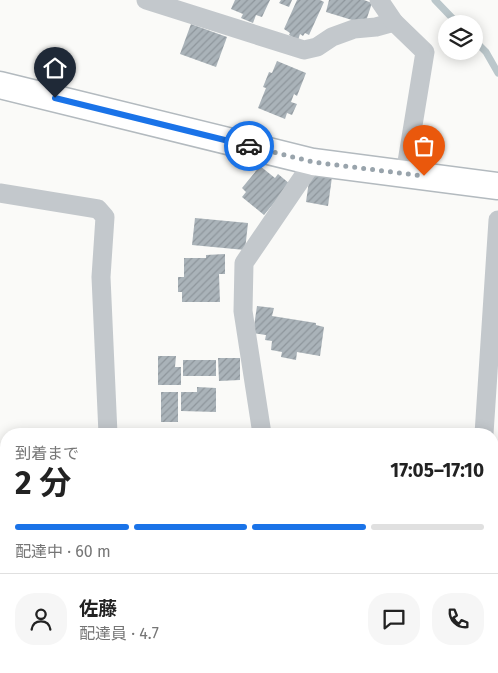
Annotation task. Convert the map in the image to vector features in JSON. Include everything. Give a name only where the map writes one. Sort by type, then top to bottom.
[{"type":"street","points":[[146,0],[304,50],[354,29],[376,27],[394,22]]},
{"type":"street","points":[[379,0],[394,22],[425,52],[405,174]]},
{"type":"street","points":[[0,85],[313,162],[498,186]]},
{"type":"street","points":[[261,428],[243,311],[244,263],[313,162]]},
{"type":"street","points":[[0,192],[98,209],[105,217],[101,277],[108,428]]},
{"type":"street","points":[[484,428],[498,220]]},
{"type":"building","points":[[235,0],[270,0],[262,17],[256,15],[253,23],[241,18],[243,14],[231,9]]},
{"type":"building","points":[[281,0],[292,0],[289,7],[279,3]]},
{"type":"building","points":[[297,0],[320,0],[324,2],[309,35],[305,33],[303,36],[300,34],[298,40],[289,35],[290,33],[284,29]]},
{"type":"building","points":[[329,0],[364,0],[372,3],[365,24],[326,12]]},
{"type":"building","points":[[191,24],[227,37],[216,67],[180,54]]},
{"type":"building","points":[[277,61],[306,73],[297,96],[294,94],[291,102],[297,104],[292,115],[287,113],[285,119],[258,108],[266,88],[263,87],[269,72],[272,73]]},
{"type":"building","points":[[260,166],[275,178],[278,174],[290,184],[264,215],[242,197],[246,192],[242,188]]},
{"type":"building","points":[[310,174],[332,177],[328,206],[306,202]]},
{"type":"building","points":[[195,218],[248,223],[245,250],[192,245]]},
{"type":"building","points":[[225,254],[225,274],[219,274],[220,302],[182,302],[182,292],[178,292],[178,277],[184,277],[184,258],[206,258],[206,255]]},
{"type":"building","points":[[257,306],[274,308],[272,316],[316,323],[316,325],[324,327],[320,356],[297,352],[296,360],[281,357],[282,352],[271,350],[272,341],[265,340],[266,335],[253,333]]},
{"type":"building","points":[[158,356],[176,356],[175,367],[181,367],[181,385],[158,385]]},
{"type":"building","points":[[218,358],[240,358],[240,380],[219,381]]},
{"type":"building","points":[[183,360],[216,360],[216,376],[183,376]]},
{"type":"building","points":[[197,387],[216,388],[216,412],[181,411],[181,392],[197,392]]},
{"type":"building","points":[[161,392],[178,392],[178,422],[161,422]]},
{"type":"waterway","points":[[435,0],[449,15]]},
{"type":"waterway","points":[[483,49],[498,73]]},
{"type":"way so far","points":[[249,146],[313,162],[424,176]]},
{"type":"route","points":[[55,98],[249,146]]}]
